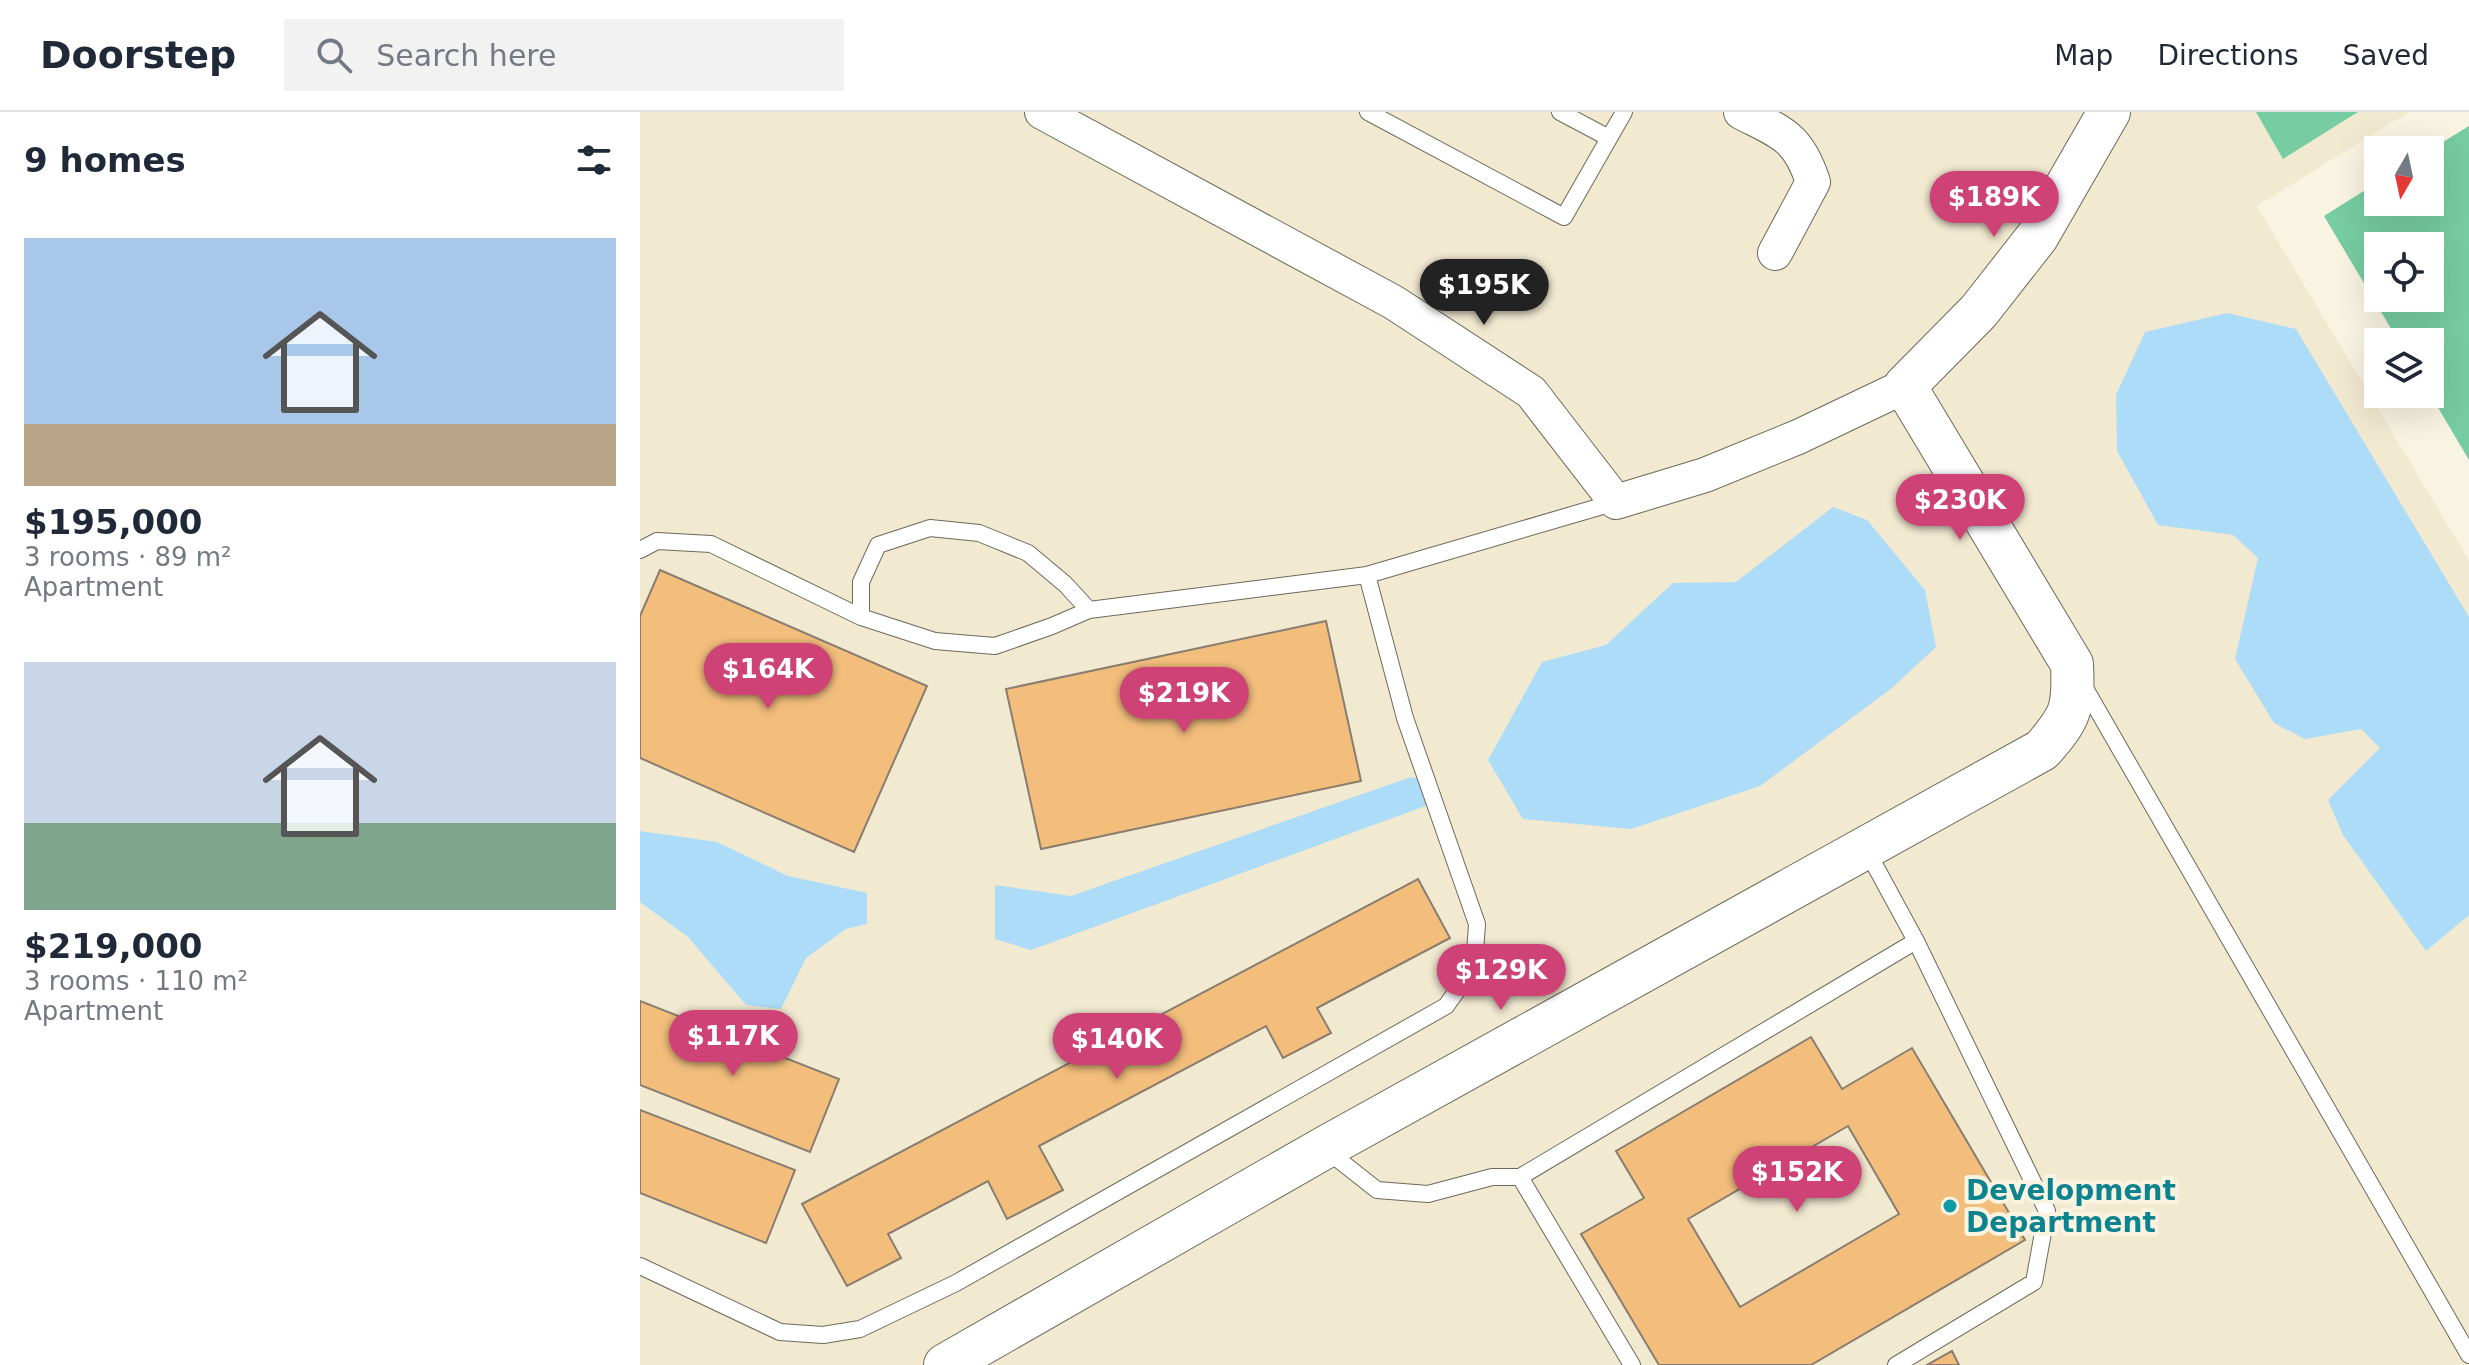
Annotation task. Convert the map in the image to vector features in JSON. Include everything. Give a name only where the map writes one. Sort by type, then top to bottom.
[{"type":"street","points":[[1042,112],[1393,302],[1531,392],[1616,502],[1705,475],[1798,437],[1905,386],[1979,311],[2037,237],[2109,112]]},
{"type":"street","points":[[1741,112],[1791,138],[1807,164],[1813,182],[1775,253]]},
{"type":"street","points":[[945,1365],[1324,1148],[2042,750],[2063,726],[2074,698],[2072,664],[1905,386]]},
{"type":"lane","points":[[1368,112],[1564,217],[1624,112]]},
{"type":"lane","points":[[1560,112],[1609,138]]},
{"type":"lane","points":[[640,550],[657,541],[711,544],[861,617],[935,641],[995,646],[1089,610],[1367,575],[1616,502]]},
{"type":"lane","points":[[861,617],[861,582],[878,545],[930,528],[979,533],[1028,553],[1065,584],[1089,610]]},
{"type":"lane","points":[[640,1266],[780,1332],[823,1335],[860,1329],[970,1275],[1446,1006],[1474,967],[1477,924],[1405,718],[1367,575]]},
{"type":"lane","points":[[2072,664],[2469,1355]]},
{"type":"lane","points":[[1866,847],[1916,941],[2047,1211],[2034,1282],[1896,1365]]},
{"type":"lane","points":[[1324,1148],[1377,1190],[1428,1194],[1492,1177],[1520,1177],[1916,941]]},
{"type":"lane","points":[[1520,1177],[1632,1365]]},
{"type":"shaded area","points":[[640,112],[2409,112],[2370,136],[2364,136],[2364,140],[2257,206],[2364,385],[2364,408],[2378,408],[2469,561],[2469,1365],[640,1365]]},
{"type":"green space","points":[[2256,112],[2358,112],[2283,159]]},
{"type":"green space","points":[[2469,126],[2469,460],[2438,408],[2444,408],[2444,328],[2391,328],[2381,312],[2444,312],[2444,232],[2364,232],[2364,283],[2324,216],[2364,191],[2364,216],[2444,216],[2444,141]]},
{"type":"water","points":[[2227,313],[2296,329],[2469,617],[2469,915],[2426,951],[2343,835],[2328,800],[2380,748],[2361,729],[2305,739],[2274,723],[2235,659],[2258,558],[2233,535],[2158,525],[2117,451],[2116,395],[2145,332]]},
{"type":"water","points":[[1833,507],[1867,520],[1925,590],[1936,647],[1892,688],[1760,786],[1631,829],[1523,819],[1488,760],[1542,662],[1606,645],[1673,583],[1736,582]]},
{"type":"water","points":[[1411,777],[1427,782],[1431,804],[1031,950],[995,939],[995,885],[1071,896]]},
{"type":"water","points":[[640,831],[717,842],[788,876],[867,893],[867,924],[846,929],[806,958],[781,1009],[746,1005],[688,937],[640,902]]},
{"type":"building","points":[[660,570],[927,686],[854,852],[640,758],[640,616]]},
{"type":"building","points":[[1326,621],[1361,781],[1041,849],[1006,689]]},
{"type":"building","points":[[1418,879],[1450,938],[1317,1008],[1331,1033],[1283,1058],[1266,1026],[1039,1146],[1063,1190],[1007,1219],[988,1181],[888,1234],[901,1258],[847,1286],[802,1204]]},
{"type":"building","points":[[640,1001],[839,1079],[810,1152],[640,1085]]},
{"type":"building","name":"Development Department","points":[[1811,1037],[1842,1089],[1912,1048],[2025,1240],[1811,1365],[1659,1365],[1581,1234],[1644,1198],[1616,1151]],"holes":[[[1848,1126],[1899,1214],[1740,1307],[1688,1219]]]},
{"type":"building","points":[[640,1110],[795,1170],[766,1243],[640,1193]]},
{"type":"building","points":[[1952,1351],[1959,1365],[1927,1365]]},
{"type":"place","name":"Development Department","points":[[1950,1206]]}]
